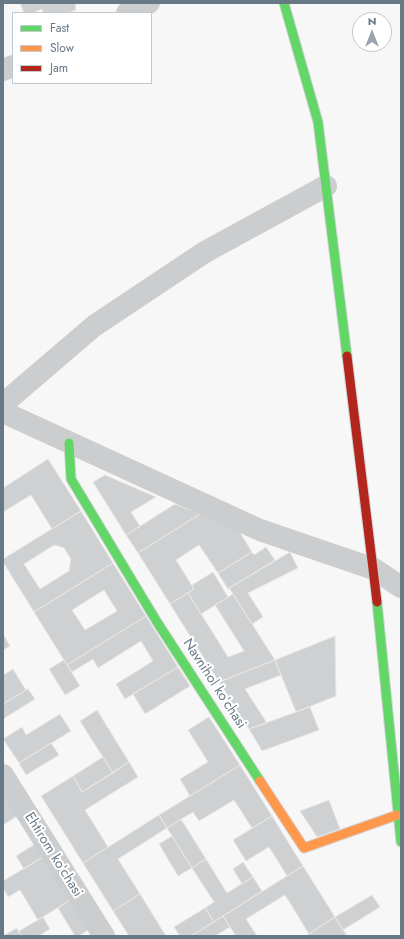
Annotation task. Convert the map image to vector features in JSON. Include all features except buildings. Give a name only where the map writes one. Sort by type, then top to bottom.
[{"type":"main road","points":[[284,3],[318,122],[374,570],[397,814],[401,842]]},
{"type":"main road","name":"Navnihol koʻchasi","points":[[70,443],[71,479],[157,622],[304,848],[397,814]]},
{"type":"street","points":[[129,12],[149,3]]},
{"type":"street","points":[[3,404],[94,326],[205,252],[326,186]]},
{"type":"street","points":[[3,412],[260,530],[374,570],[401,587]]},
{"type":"street","name":"Ehtirom koʻchasi","points":[[3,775],[104,936]]},
{"type":"traffic: fast","points":[[284,3],[318,122],[347,356]]},
{"type":"traffic: fast","points":[[69,443],[71,479],[157,622],[260,781]]},
{"type":"traffic: fast","points":[[377,602],[401,842]]},
{"type":"traffic: slow","points":[[260,781],[304,848],[397,815]]},
{"type":"traffic: jam","points":[[347,356],[377,602]]}]
